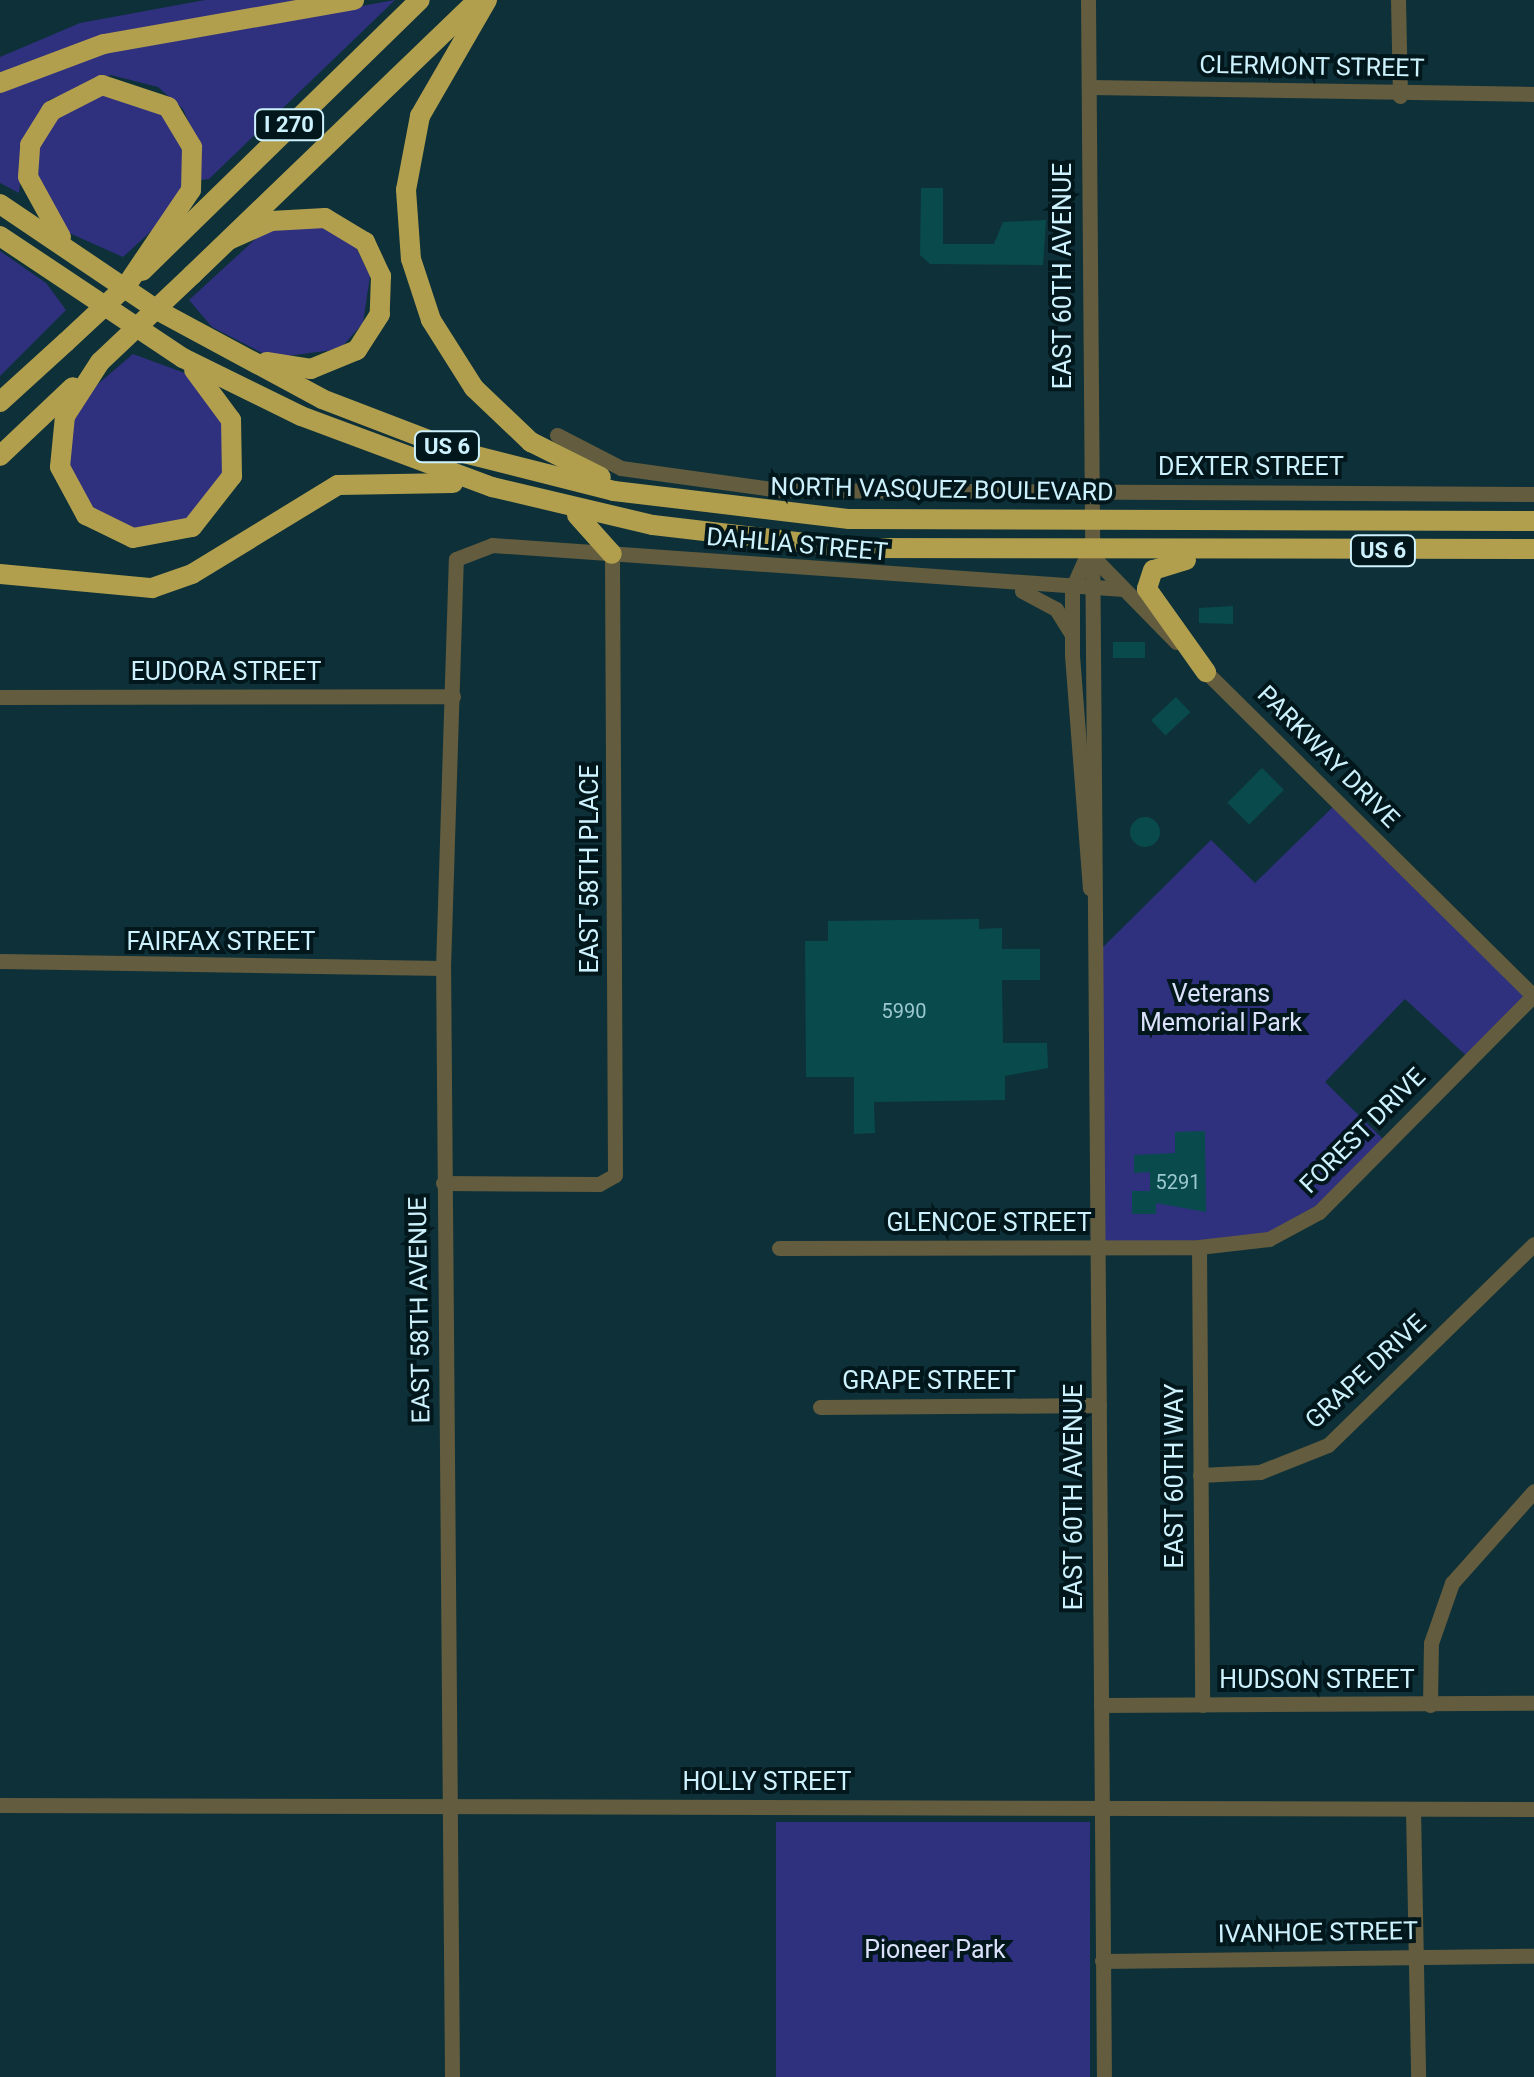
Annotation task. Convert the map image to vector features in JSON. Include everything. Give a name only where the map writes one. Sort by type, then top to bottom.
[{"type":"highway","points":[[0,83],[104,44],[354,0]]},
{"type":"highway","name":"I 270","points":[[155,248],[420,0]]},
{"type":"highway","name":"I 270","points":[[0,456],[478,0]]},
{"type":"highway","points":[[487,0],[438,70],[408,165],[411,260],[431,320],[474,388],[532,442],[582,470],[690,503]]},
{"type":"highway","points":[[0,402],[126,286],[191,190],[187,132],[152,96],[84,89],[38,126],[27,164],[37,207],[87,264]]},
{"type":"highway","name":"NORTH VASQUEZ BOULEVARD","points":[[0,204],[220,347],[322,400],[460,452],[690,503],[849,519],[1534,521]]},
{"type":"highway","points":[[220,347],[296,369],[334,364],[367,340],[383,295],[364,242],[325,218],[271,221],[229,240]]},
{"type":"highway","name":"US 6","points":[[0,236],[182,358],[301,416],[492,487],[548,502],[792,544],[1231,553],[1534,549]]},
{"type":"highway","points":[[0,248],[57,276]]},
{"type":"highway","points":[[0,386],[66,342]]},
{"type":"highway","points":[[100,362],[65,416],[62,476],[94,522],[152,539],[208,515],[234,468],[226,410],[182,358]]},
{"type":"highway","points":[[0,574],[152,588],[352,480],[492,487]]},
{"type":"highway","points":[[548,502],[596,526],[612,554]]},
{"type":"highway","points":[[1206,672],[1147,582],[1158,567],[1231,553]]},
{"type":"street","name":"EAST 60TH AVENUE","points":[[1088,0],[1088,552],[1104,2077]]},
{"type":"street","points":[[1398,0],[1400,96]]},
{"type":"street","name":"CLERMONT STREET","points":[[1089,87],[1400,96],[1534,94]]},
{"type":"street","name":"DEXTER STREET","points":[[557,435],[620,468],[705,484],[1534,494]]},
{"type":"street","name":"DAHLIA STREET","points":[[468,547],[612,554],[1016,589],[1123,590]]},
{"type":"street","name":"EAST 58TH AVENUE","points":[[452,2077],[443,968],[453,696],[453,570],[468,547]]},
{"type":"street","name":"EAST 60TH AVENUE","points":[[1088,552],[1072,589],[1072,636],[1094,916]]},
{"type":"street","name":"PARKWAY DRIVE","points":[[1088,552],[1533,996]]},
{"type":"street","name":"EAST 58TH PLACE","points":[[444,1183],[609,1181],[616,1168],[612,554]]},
{"type":"street","points":[[1016,589],[1056,609],[1072,636]]},
{"type":"street","name":"EUDORA STREET","points":[[0,698],[453,696]]},
{"type":"street","name":"FAIRFAX STREET","points":[[0,961],[443,968]]},
{"type":"street","name":"FOREST DRIVE","points":[[1198,1248],[1269,1239],[1318,1213],[1533,996]]},
{"type":"street","name":"GRAPE DRIVE","points":[[1200,1475],[1260,1472],[1328,1445],[1534,1244]]},
{"type":"street","name":"GLENCOE STREET","points":[[780,1248],[1198,1248]]},
{"type":"street","name":"EAST 60TH WAY","points":[[1198,1248],[1202,1705]]},
{"type":"street","name":"GRAPE STREET","points":[[820,1407],[1099,1406]]},
{"type":"street","points":[[1430,1705],[1432,1643],[1446,1596],[1534,1490]]},
{"type":"street","name":"HUDSON STREET","points":[[1100,1705],[1534,1704]]},
{"type":"street","name":"HOLLY STREET","points":[[0,1804],[1534,1809]]},
{"type":"street","points":[[1414,1809],[1418,2077]]},
{"type":"street","name":"IVANHOE STREET","points":[[1102,1960],[1534,1956]]},
{"type":"green space","points":[[205,0],[303,0],[100,36],[0,73],[0,57],[80,23]]},
{"type":"green space","points":[[395,0],[209,179],[201,180],[200,147],[183,109],[158,87],[111,75],[49,100],[25,137],[19,193],[0,183],[0,91],[99,53]]},
{"type":"green space","points":[[125,91],[175,123],[188,172],[173,211],[123,257],[67,232],[35,181],[40,137],[78,97]]},
{"type":"green space","points":[[311,221],[354,243],[370,276],[363,323],[340,349],[272,358],[212,327],[189,300],[262,233]]},
{"type":"green space","points":[[0,251],[46,283],[66,310],[0,376]]},
{"type":"green space","points":[[133,354],[190,375],[219,405],[230,464],[188,522],[131,530],[88,505],[68,471],[69,428],[91,390]]},
{"type":"green space","name":"Veterans Memorial Park","points":[[1338,802],[1533,996],[1470,1059],[1405,999],[1325,1082],[1388,1144],[1283,1234],[1097,1248],[1095,955],[1211,840],[1255,883]]},
{"type":"green space","name":"Pioneer Park","points":[[776,1822],[1090,1822],[1090,2077],[776,2077]]},
{"type":"building","points":[[921,188],[943,188],[943,244],[994,244],[1003,222],[1046,220],[1043,265],[930,264],[920,255]]},
{"type":"building","points":[[1233,606],[1233,624],[1199,623],[1199,608]]},
{"type":"building","points":[[1113,642],[1145,642],[1145,658],[1113,658]]},
{"type":"building","points":[[1176,697],[1190,712],[1165,736],[1151,720]]},
{"type":"building","points":[[1262,768],[1284,790],[1249,825],[1227,803]]},
{"type":"building","points":[[1145,817],[1156,821],[1160,832],[1156,843],[1145,847],[1134,843],[1130,832],[1134,821]]},
{"type":"building","points":[[979,919],[979,929],[1002,928],[1002,949],[1040,949],[1040,980],[1002,980],[1003,1043],[1047,1043],[1048,1068],[1005,1076],[1005,1100],[874,1102],[875,1133],[854,1134],[854,1077],[806,1077],[805,941],[828,941],[828,921]]},
{"type":"building","points":[[1205,1131],[1206,1212],[1156,1203],[1156,1214],[1132,1214],[1132,1191],[1150,1191],[1150,1172],[1134,1173],[1134,1155],[1175,1153],[1175,1132]]}]
